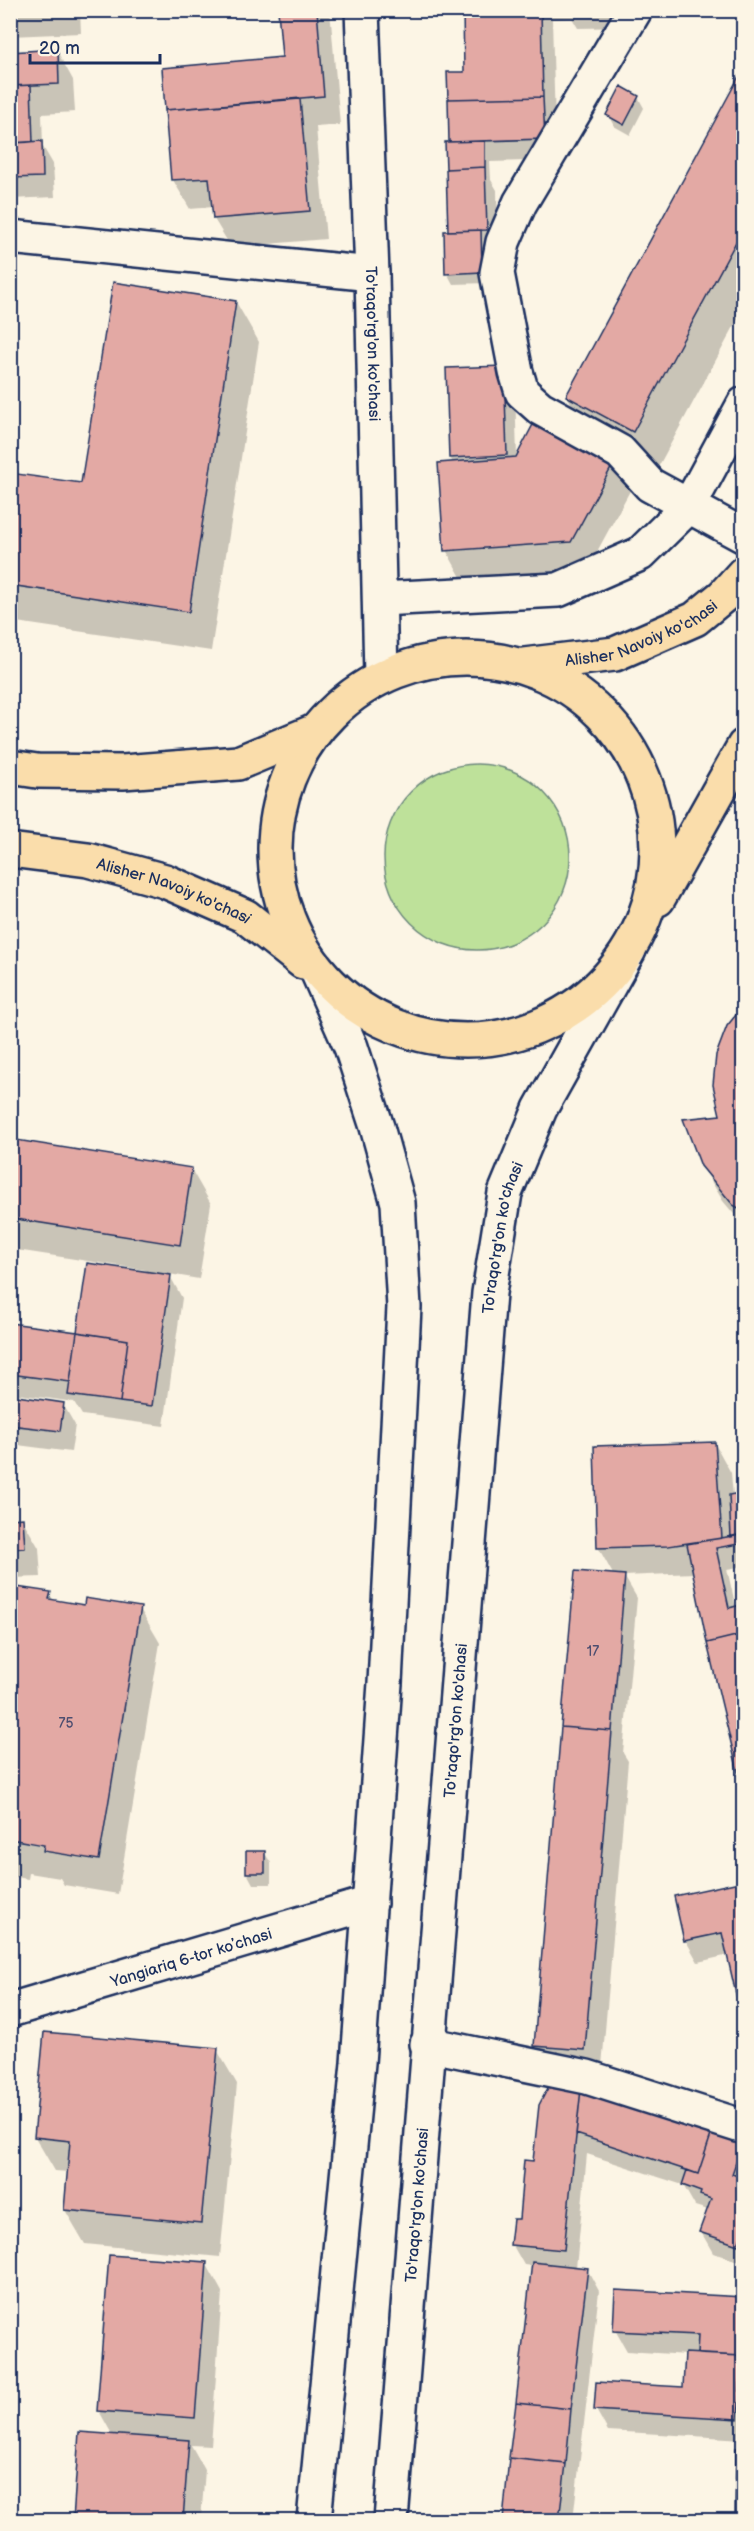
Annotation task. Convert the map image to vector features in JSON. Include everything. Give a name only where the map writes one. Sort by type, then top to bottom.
[{"type":"main road","name":"To'raqo'rg'on ko'chasi","points":[[362,10],[372,274],[381,677]]},
{"type":"main road","points":[[635,10],[520,203],[502,242],[497,273],[516,372],[522,392],[540,408],[620,452],[650,485],[744,536]]},
{"type":"main road","points":[[10,237],[372,274]]},
{"type":"main road","points":[[380,599],[558,590],[640,554],[689,506],[744,405]]},
{"type":"main road","name":"Alisher Navoiy ko'chasi","points":[[524,665],[615,654],[694,619],[723,596],[744,573]]},
{"type":"main road","points":[[314,2520],[358,2063],[370,1903],[385,1683],[404,1307],[398,1203],[377,1127],[351,1047],[318,973],[285,917],[273,853],[284,788],[315,731],[345,700],[381,677],[421,662],[473,656],[524,665],[576,691],[618,731],[646,782],[658,839],[653,897],[630,950]]},
{"type":"main road","points":[[10,767],[37,771],[123,772],[238,763],[315,731]]},
{"type":"main road","points":[[318,973],[363,1013],[419,1037],[479,1042],[538,1028],[590,996],[630,950],[744,746]]},
{"type":"main road","name":"Alisher Navoiy ko'chasi","points":[[10,850],[88,860],[165,881],[245,916],[318,973]]},
{"type":"main road","name":"To'raqo'rg'on ko'chasi","points":[[391,2520],[427,2044],[481,1413],[489,1293],[505,1193],[540,1109],[630,950]]},
{"type":"main road","name":"Yangiаriq 6-tor koʼchasi","points":[[10,2010],[370,1903]]},
{"type":"main road","points":[[427,2044],[587,2077],[744,2127]]},
{"type":"green space","points":[[477,764],[512,771],[543,791],[563,822],[570,857],[563,892],[543,923],[512,943],[477,950],[442,943],[411,923],[391,892],[384,857],[391,822],[411,791],[442,771]]},
{"type":"building","points":[[278,10],[317,10],[324,96],[165,110],[162,68],[282,57]]},
{"type":"building","points":[[463,10],[541,10],[543,97],[448,99],[447,72],[464,72]]},
{"type":"building","points":[[58,49],[59,84],[10,86],[10,52]]},
{"type":"building","points":[[744,67],[744,227],[633,432],[566,396]]},
{"type":"building","points":[[31,85],[33,142],[10,143],[10,86]]},
{"type":"building","points":[[621,86],[639,96],[624,125],[606,115]]},
{"type":"building","points":[[543,97],[545,139],[449,142],[448,99]]},
{"type":"building","points":[[300,99],[310,211],[213,219],[209,178],[171,180],[165,110]]},
{"type":"building","points":[[42,141],[43,177],[10,178],[10,143]]},
{"type":"building","points":[[485,141],[485,167],[446,169],[445,142]]},
{"type":"building","points":[[485,167],[487,230],[448,231],[446,169]]},
{"type":"building","points":[[481,230],[482,272],[445,274],[444,231]]},
{"type":"building","points":[[113,282],[236,301],[189,612],[10,585],[10,473],[81,483]]},
{"type":"building","points":[[504,366],[507,455],[449,458],[446,368]]},
{"type":"building","points":[[538,415],[617,457],[571,542],[444,551],[438,463],[516,457]]},
{"type":"building","points":[[744,1005],[744,1211],[733,1205],[701,1166],[683,1119],[720,1115],[713,1085],[716,1055],[727,1026]]},
{"type":"building","points":[[10,1139],[192,1168],[180,1245],[10,1218]]},
{"type":"building","points":[[87,1263],[171,1275],[152,1406],[120,1402],[128,1340],[77,1332]]},
{"type":"building","points":[[10,1323],[77,1332],[70,1382],[10,1374]]},
{"type":"building","points":[[77,1332],[128,1340],[120,1402],[68,1395]]},
{"type":"building","points":[[10,1395],[64,1403],[60,1431],[10,1425]]},
{"type":"building","points":[[715,1442],[722,1538],[668,1546],[597,1548],[594,1446]]},
{"type":"building","points":[[744,1492],[744,1534],[731,1537],[729,1495]]},
{"type":"building","points":[[23,1518],[25,1548],[10,1549],[10,1519]]},
{"type":"building","points":[[744,1534],[744,1543],[716,1548],[729,1608],[744,1604],[744,1634],[707,1643],[687,1544]]},
{"type":"building","points":[[575,1571],[625,1575],[612,1731],[561,1727]]},
{"type":"building","points":[[10,1586],[51,1592],[49,1599],[84,1605],[85,1598],[141,1607],[99,1860],[43,1851],[44,1845],[10,1839]]},
{"type":"building","points":[[744,1634],[744,1797],[707,1643]]},
{"type":"building","points":[[561,1727],[612,1731],[585,2050],[534,2046]]},
{"type":"building","points":[[246,1851],[265,1851],[265,1873],[246,1873]]},
{"type":"building","points":[[744,1881],[744,2029],[722,1933],[684,1941],[674,1896]]},
{"type":"building","points":[[44,2032],[218,2048],[201,2223],[64,2210],[70,2141],[34,2137]]},
{"type":"building","points":[[549,2086],[581,2089],[564,2250],[510,2245],[513,2219],[519,2219],[524,2160],[533,2161],[539,2105]]},
{"type":"building","points":[[581,2089],[712,2132],[698,2174],[576,2134]]},
{"type":"building","points":[[712,2132],[743,2142],[732,2174],[744,2178],[744,2228],[738,2245],[699,2232],[711,2199],[700,2195],[701,2192],[682,2185],[687,2170],[698,2174]]},
{"type":"building","points":[[109,2255],[207,2262],[195,2418],[97,2411]]},
{"type":"building","points":[[532,2262],[588,2268],[571,2409],[516,2403]]},
{"type":"building","points":[[615,2290],[744,2297],[742,2356],[697,2354],[698,2335],[613,2331]]},
{"type":"building","points":[[744,2328],[744,2408],[739,2408]]},
{"type":"building","points":[[685,2353],[742,2356],[738,2419],[594,2410],[596,2382],[683,2387]]},
{"type":"building","points":[[516,2403],[571,2409],[566,2464],[509,2458]]},
{"type":"building","points":[[79,2432],[189,2440],[183,2520],[73,2520]]},
{"type":"building","points":[[736,2448],[744,2448],[744,2520],[735,2520]]},
{"type":"building","points":[[509,2458],[566,2464],[559,2520],[503,2520]]}]
